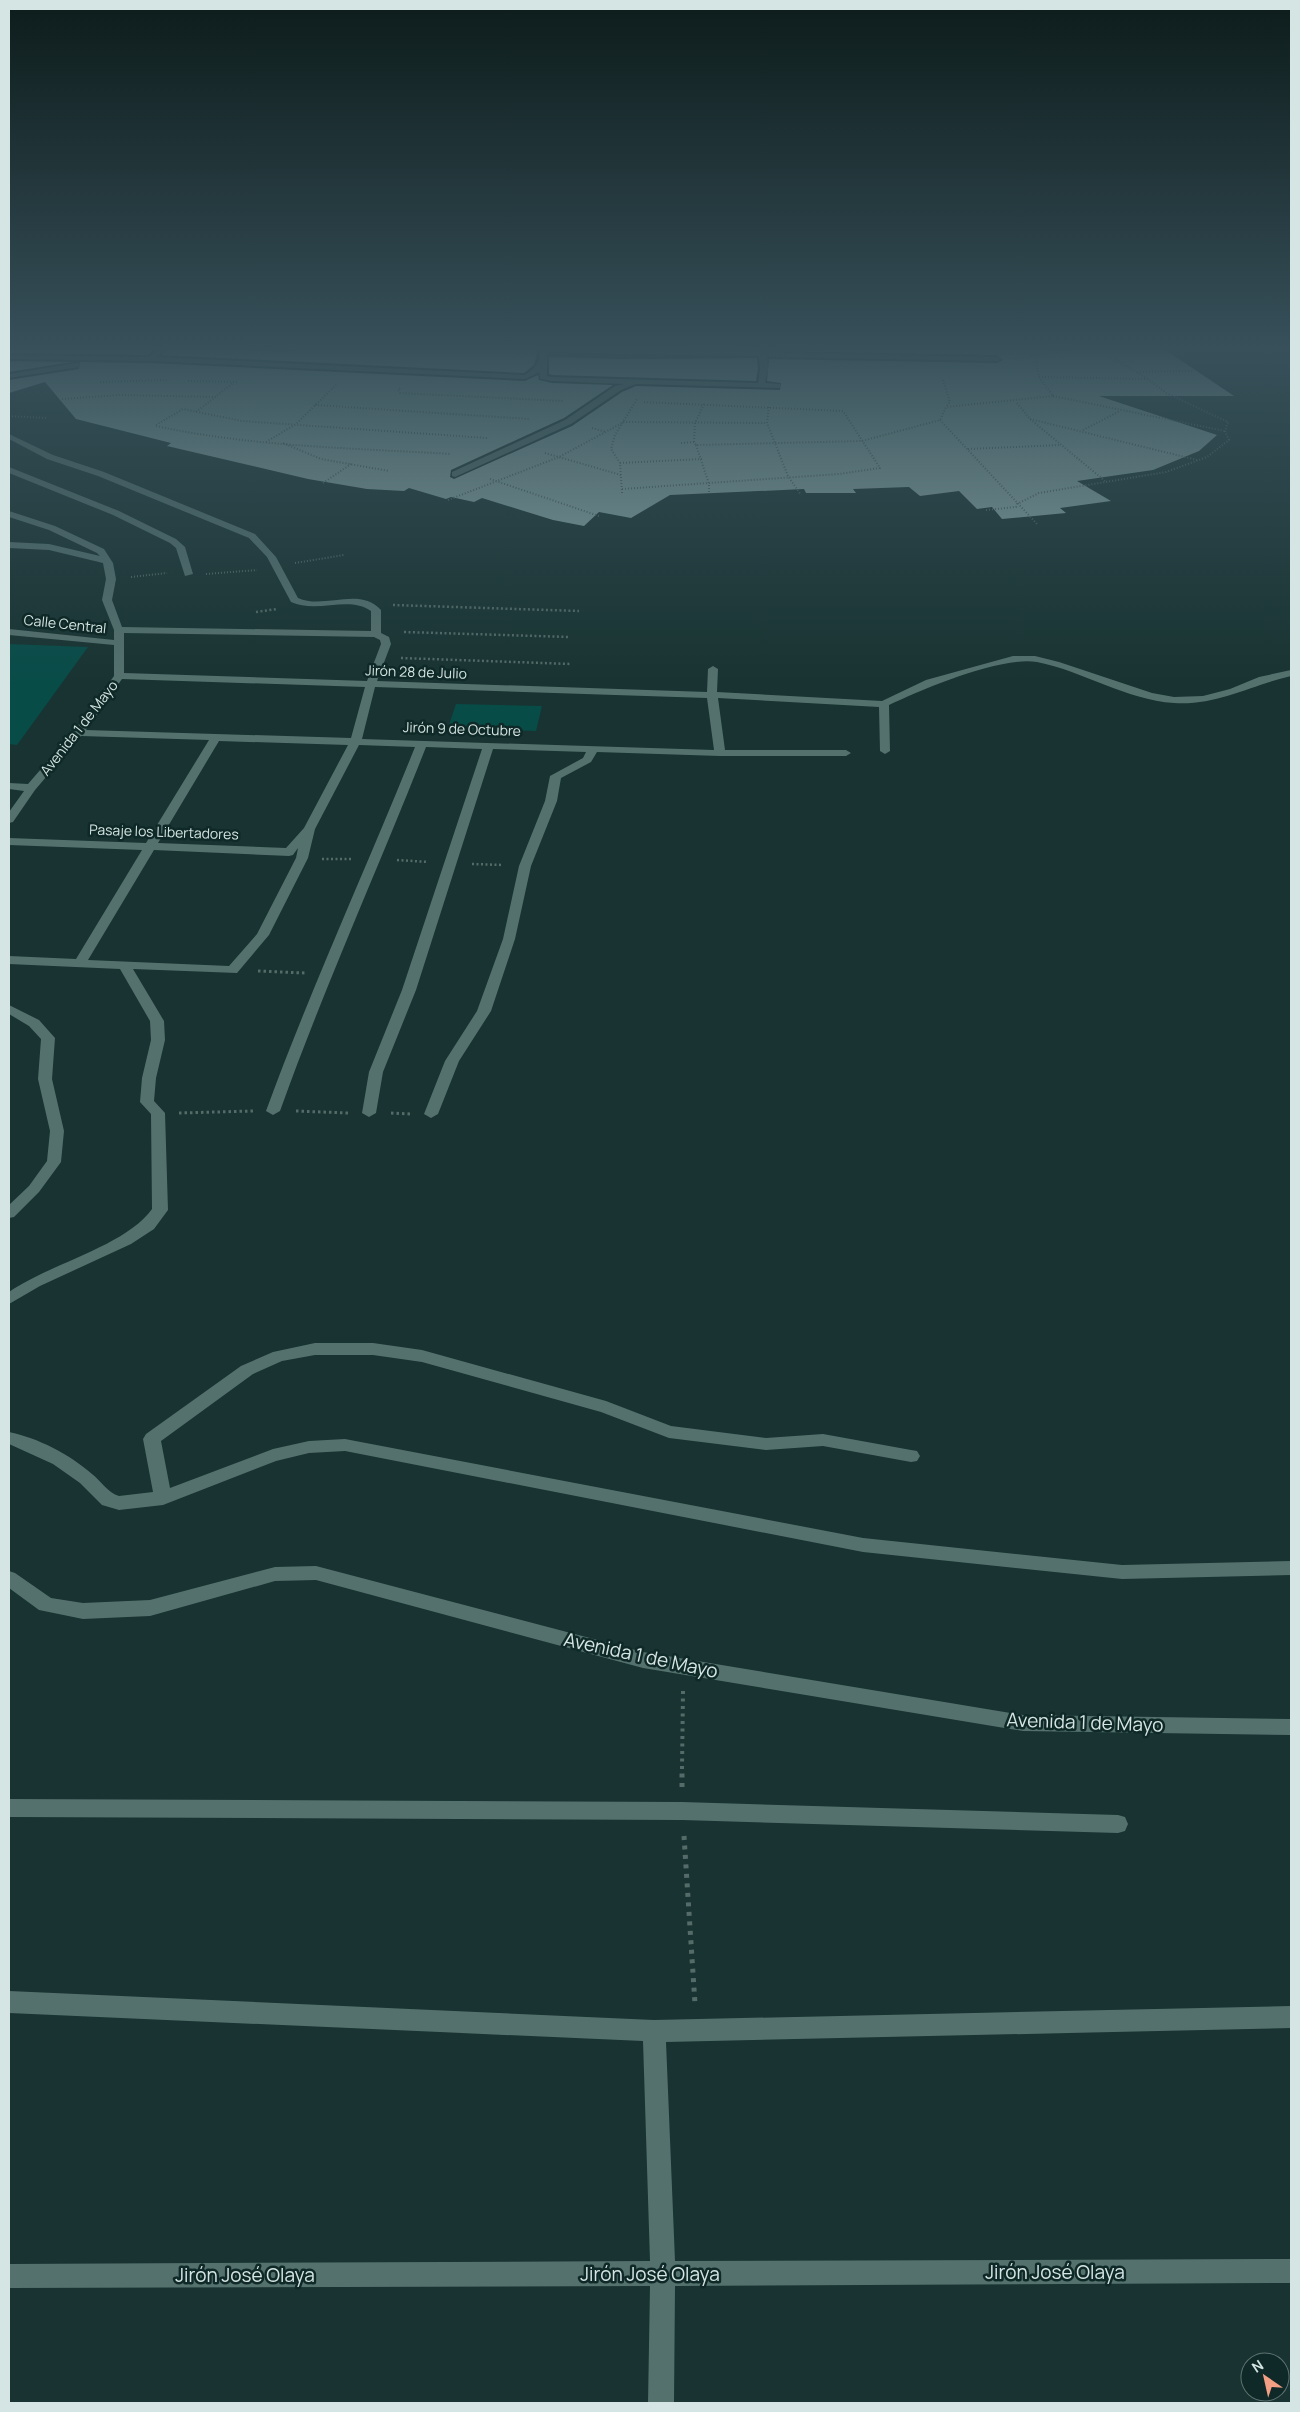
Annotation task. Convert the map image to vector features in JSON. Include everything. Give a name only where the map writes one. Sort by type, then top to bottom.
[{"type":"street","points":[[52,458],[101,474],[248,533],[258,540],[278,567],[296,602],[311,605],[362,602],[370,605],[376,610],[376,633]]},
{"type":"street","points":[[455,474],[489,458]]},
{"type":"street","points":[[9,470],[116,513],[173,541],[180,548],[188,574]]},
{"type":"street","points":[[9,960],[232,970],[264,935],[302,858],[309,829],[356,740],[371,684],[386,644],[385,639],[376,633],[120,630],[112,617],[107,600],[111,579],[108,563],[101,550],[52,528],[11,516]]},
{"type":"street","points":[[9,545],[49,547],[99,558],[108,563]]},
{"type":"street","name":"Avenida 1 de Mayo","points":[[9,820],[31,788],[78,733],[119,676],[120,630]]},
{"type":"street","name":"Calle Central","points":[[9,632],[119,643]]},
{"type":"street","points":[[885,751],[884,704],[930,682],[1013,659],[1035,659],[1055,664],[1150,696],[1174,700],[1203,698],[1234,691],[1262,679],[1291,673]]},
{"type":"street","points":[[713,669],[712,695],[720,754]]},
{"type":"street","name":"Jirón 28 de Julio","points":[[119,676],[712,695],[884,704]]},
{"type":"street","name":"Jirón 9 de Octubre","points":[[78,733],[356,740],[720,754],[846,753]]},
{"type":"street","points":[[80,963],[216,737]]},
{"type":"street","points":[[274,1111],[303,1029],[328,975],[422,743]]},
{"type":"street","points":[[369,1113],[376,1072],[409,990],[489,745]]},
{"type":"street","points":[[430,1114],[452,1060],[484,1011],[509,940],[525,866],[551,801],[556,776],[587,760],[594,749]]},
{"type":"street","points":[[9,786],[31,788]]},
{"type":"street","name":"Pasaje los Libertadores","points":[[9,842],[289,852],[309,829]]},
{"type":"street","points":[[9,1300],[34,1282],[126,1240],[149,1225],[160,1210],[158,1114],[147,1102],[148,1078],[158,1040],[157,1021],[124,965]]},
{"type":"street","points":[[9,1009],[34,1023],[48,1038],[45,1079],[58,1130],[54,1162],[34,1189],[9,1213]]},
{"type":"street","points":[[163,1498],[152,1439],[248,1370],[279,1356],[315,1349],[373,1349],[422,1356],[606,1407],[669,1432],[766,1444],[823,1440],[911,1456]]},
{"type":"street","points":[[9,1438],[24,1442],[59,1459],[86,1478],[108,1500],[119,1503],[163,1498],[273,1455],[309,1447],[345,1445],[863,1545],[1122,1572],[1291,1568]]},
{"type":"street","name":"Avenida 1 de Mayo","points":[[9,1578],[46,1605],[83,1610],[150,1608],[275,1574],[316,1573],[642,1660],[1022,1723],[1291,1726]]},
{"type":"street","points":[[9,1808],[682,1811],[1118,1824]]},
{"type":"street","points":[[9,2002],[654,2031],[1291,2017]]},
{"type":"street","points":[[654,2031],[663,2274],[661,2403]]},
{"type":"street","name":"Jirón José Olaya","points":[[9,2276],[1291,2271]]},
{"type":"path","points":[[316,458],[389,471]]},
{"type":"path","points":[[448,500],[558,458]]},
{"type":"path","points":[[561,458],[594,469],[621,475]]},
{"type":"path","points":[[617,458],[620,463],[622,493]]},
{"type":"path","points":[[781,458],[788,476],[801,495]]},
{"type":"path","points":[[622,489],[838,474],[880,468],[873,458]]},
{"type":"path","points":[[975,458],[1038,525]]},
{"type":"path","points":[[1076,458],[1106,482]]},
{"type":"path","points":[[1188,458],[1198,460]]},
{"type":"path","points":[[986,510],[1016,507],[1017,504],[1039,493],[1166,472],[1206,458]]},
{"type":"path","points":[[620,463],[702,459],[709,484],[709,494]]},
{"type":"path","points":[[323,483],[352,464]]},
{"type":"path","points":[[498,482],[598,516]]},
{"type":"path","points":[[111,579],[178,572],[188,574],[244,572],[344,555]]},
{"type":"path","points":[[370,605],[579,611]]},
{"type":"path","points":[[376,633],[570,637]]},
{"type":"path","points":[[381,657],[571,664]]},
{"type":"path","points":[[302,858],[376,859],[525,866]]},
{"type":"path","points":[[232,970],[328,975]]},
{"type":"path","points":[[683,1666],[682,1811],[697,2030]]},
{"type":"shaded area","points":[[9,644],[88,647],[17,745],[9,744]]},
{"type":"shaded area","points":[[456,704],[542,706],[536,731],[448,728]]},
{"type":"building","points":[[216,458],[478,458],[451,470],[450,477],[454,479],[502,458],[1183,458],[1153,470],[1077,481],[1111,501],[1060,508],[1066,513],[1002,519],[992,507],[977,509],[959,491],[920,496],[909,487],[853,489],[856,493],[806,493],[804,489],[670,495],[631,518],[599,512],[584,526],[553,520],[482,498],[474,502],[451,497],[446,499],[409,488],[404,491],[367,489],[308,479]]}]
